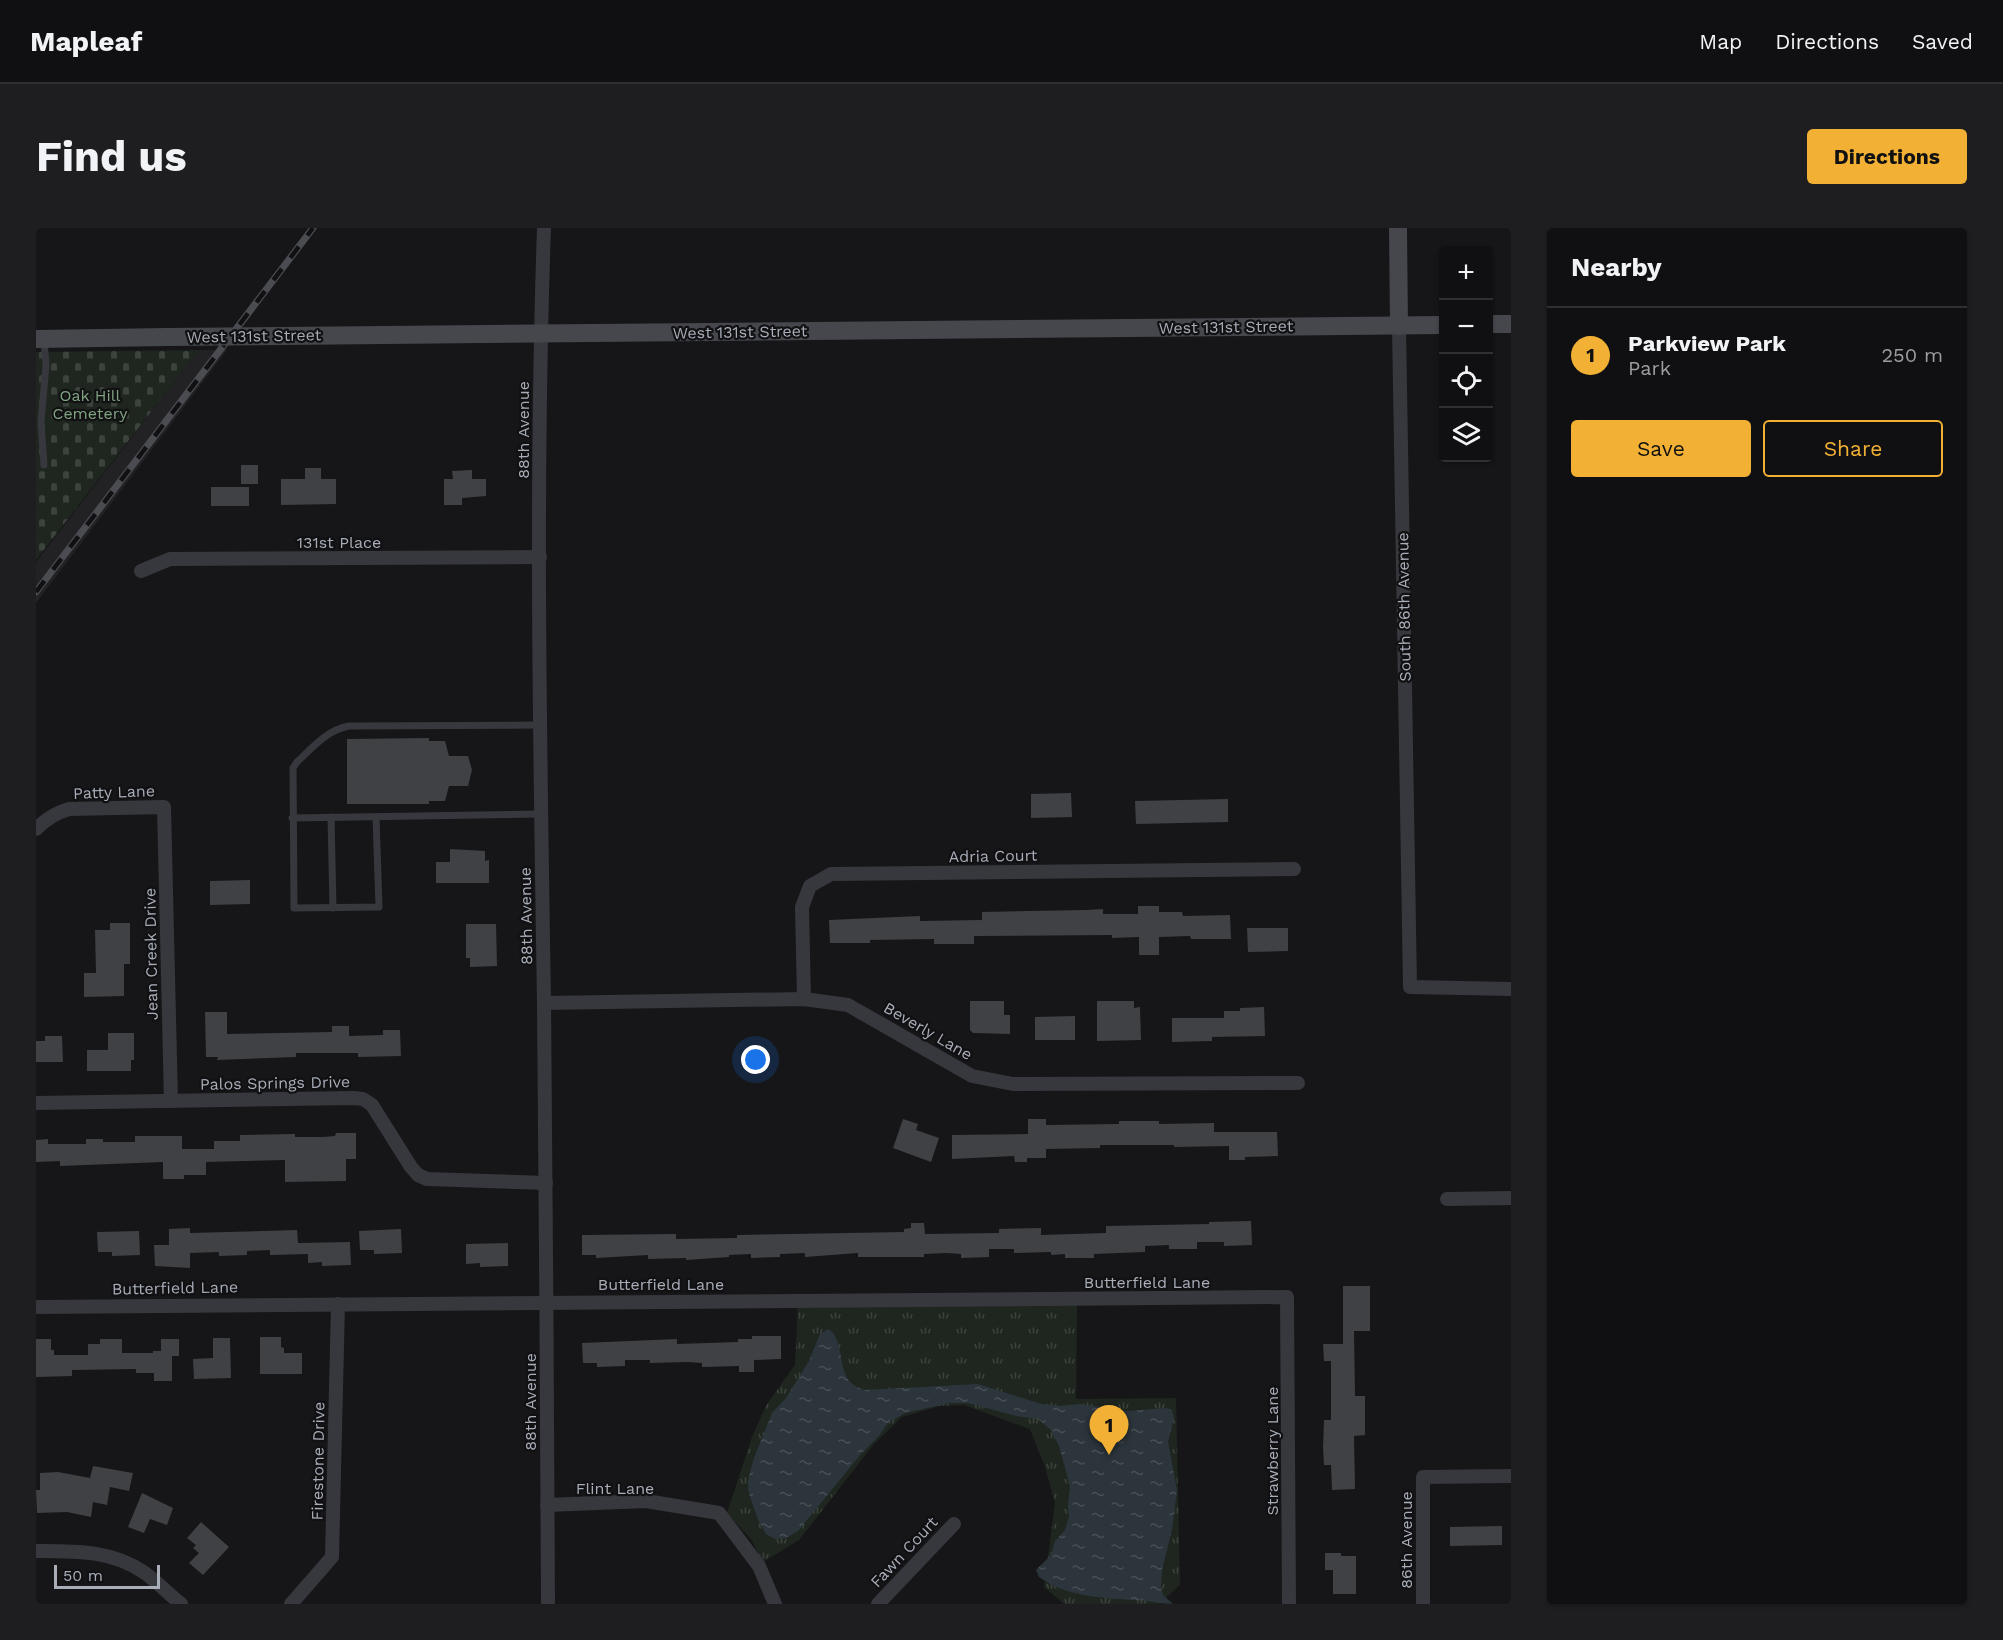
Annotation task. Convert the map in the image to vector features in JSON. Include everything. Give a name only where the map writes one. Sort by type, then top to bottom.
[{"type":"street","name":"88th Avenue","points":[[544,228],[540,334],[539,725],[546,1183],[548,1604]]},
{"type":"street","name":"South 86th Avenue","points":[[1398,228],[1410,987],[1511,989]]},
{"type":"street","points":[[1493,324],[1511,324]]},
{"type":"street","name":"West 131st Street","points":[[40,339],[1439,325]]},
{"type":"street","name":"131st Place","points":[[141,571],[170,559],[540,557]]},
{"type":"street","name":"Patty Lane","points":[[36,829],[57,812],[69,809],[164,807]]},
{"type":"street","name":"Jean Creek Drive","points":[[164,807],[171,1101]]},
{"type":"street","name":"Adria Court","points":[[804,999],[802,907],[810,886],[831,874],[1294,869]]},
{"type":"street","name":"Beverly Lane","points":[[544,1003],[804,999],[849,1005],[972,1076],[999,1082],[1013,1084],[1298,1083]]},
{"type":"street","name":"Palos Springs Drive","points":[[36,1103],[354,1098],[372,1105],[411,1167],[418,1175],[427,1179],[546,1183]]},
{"type":"street","points":[[1447,1199],[1511,1198]]},
{"type":"street","name":"Butterfield Lane","points":[[36,1306],[1287,1297]]},
{"type":"street","name":"Strawberry Lane","points":[[1287,1297],[1289,1604]]},
{"type":"street","name":"Firestone Drive","points":[[291,1604],[332,1557],[338,1304]]},
{"type":"street","name":"86th Avenue","points":[[1423,1604],[1423,1477],[1511,1476]]},
{"type":"street","name":"Flint Lane","points":[[547,1505],[646,1501],[718,1513],[759,1566],[775,1604]]},
{"type":"street","name":"Fawn Court","points":[[878,1604],[954,1524]]},
{"type":"street","points":[[36,1551],[76,1551],[102,1554],[124,1561],[144,1573],[181,1604]]},
{"type":"lane","points":[[40,339],[46,365],[41,422],[44,465]]},
{"type":"lane","points":[[376,817],[379,907],[294,908],[293,768],[337,728],[349,726],[539,725]]},
{"type":"lane","points":[[292,818],[540,814]]},
{"type":"lane","points":[[331,817],[333,908]]},
{"type":"shaded area","points":[[199,350],[227,350],[36,603],[36,562]]},
{"type":"green space","name":"Oak Hill Cemetery","points":[[199,350],[36,560],[36,352]]},
{"type":"green space","points":[[1077,1303],[1076,1399],[1176,1398],[1180,1585],[1159,1604],[1064,1604],[1044,1587],[1055,1503],[1045,1467],[1030,1429],[964,1405],[940,1406],[902,1417],[874,1444],[799,1540],[763,1562],[751,1539],[727,1513],[752,1437],[767,1404],[795,1365],[798,1305]]},
{"type":"water","points":[[828,1329],[837,1340],[847,1377],[852,1384],[864,1390],[978,1384],[1041,1404],[1060,1406],[1079,1404],[1129,1411],[1166,1408],[1172,1410],[1174,1418],[1168,1442],[1177,1490],[1161,1587],[1163,1595],[1173,1604],[1073,1593],[1039,1577],[1036,1570],[1051,1555],[1055,1541],[1065,1530],[1069,1517],[1070,1486],[1059,1446],[1050,1429],[1038,1419],[1016,1416],[968,1403],[950,1403],[905,1413],[888,1423],[798,1531],[786,1538],[775,1539],[766,1534],[759,1522],[748,1489],[754,1458],[772,1413],[786,1398],[809,1361],[820,1334]]},
{"type":"building","points":[[241,465],[258,465],[258,484],[241,484]]},
{"type":"building","points":[[305,468],[321,468],[321,479],[336,479],[336,504],[281,505],[281,479],[305,479]]},
{"type":"building","points":[[472,470],[472,479],[486,479],[486,496],[462,498],[462,505],[444,505],[444,479],[453,479],[452,471]]},
{"type":"building","points":[[211,487],[249,487],[249,506],[211,506]]},
{"type":"building","points":[[429,738],[429,741],[445,741],[449,756],[468,756],[472,770],[468,786],[449,786],[445,801],[429,801],[429,804],[347,804],[347,739]]},
{"type":"building","points":[[1071,793],[1072,817],[1031,818],[1031,794]]},
{"type":"building","points":[[1228,799],[1228,822],[1136,824],[1135,801]]},
{"type":"building","points":[[450,849],[485,851],[485,861],[489,860],[489,883],[436,883],[436,862],[450,862]]},
{"type":"building","points":[[250,880],[250,904],[210,905],[210,881]]},
{"type":"building","points":[[1138,906],[1159,906],[1159,912],[1182,912],[1183,916],[1230,915],[1231,939],[1191,939],[1190,936],[1159,937],[1159,955],[1139,955],[1139,937],[1112,938],[1112,935],[974,936],[974,944],[934,944],[934,939],[830,943],[829,920],[920,916],[920,921],[982,920],[982,912],[1103,909],[1103,914],[1138,914]]},
{"type":"building","points":[[110,923],[130,923],[130,964],[124,964],[124,996],[84,997],[84,973],[96,973],[95,930],[110,930]]},
{"type":"building","points":[[466,924],[496,924],[497,966],[470,967],[470,958],[466,958]]},
{"type":"building","points":[[1247,928],[1288,928],[1288,951],[1248,952]]},
{"type":"building","points":[[970,1001],[1004,1001],[1004,1015],[1010,1015],[1010,1034],[973,1033],[970,1030]]},
{"type":"building","points":[[1097,1001],[1134,1001],[1134,1008],[1140,1007],[1141,1040],[1097,1041]]},
{"type":"building","points":[[1264,1007],[1265,1036],[1212,1037],[1212,1041],[1172,1042],[1172,1018],[1224,1018],[1224,1011]]},
{"type":"building","points":[[205,1012],[227,1012],[227,1034],[332,1032],[332,1026],[349,1026],[349,1036],[383,1035],[383,1030],[400,1030],[401,1056],[358,1057],[358,1053],[296,1053],[296,1057],[217,1060],[218,1057],[206,1057]]},
{"type":"building","points":[[1075,1016],[1075,1040],[1035,1040],[1035,1017]]},
{"type":"building","points":[[108,1033],[134,1033],[134,1060],[131,1060],[131,1071],[87,1071],[87,1050],[108,1050]]},
{"type":"building","points":[[45,1036],[62,1036],[63,1062],[36,1062],[36,1041],[45,1041]]},
{"type":"building","points":[[903,1119],[918,1124],[916,1130],[939,1138],[931,1162],[893,1148]]},
{"type":"building","points":[[1028,1119],[1046,1119],[1046,1125],[1119,1124],[1119,1121],[1159,1121],[1159,1124],[1214,1123],[1214,1132],[1277,1132],[1278,1156],[1229,1160],[1229,1146],[1100,1145],[1100,1148],[1046,1149],[1046,1158],[1027,1158],[1027,1162],[1015,1162],[1014,1156],[952,1159],[952,1135],[1028,1134]]},
{"type":"building","points":[[336,1133],[356,1133],[356,1159],[346,1159],[346,1181],[285,1182],[285,1160],[206,1162],[206,1175],[184,1175],[184,1179],[163,1179],[163,1162],[60,1166],[60,1161],[36,1162],[36,1140],[48,1139],[48,1144],[86,1144],[86,1139],[103,1139],[103,1142],[135,1142],[135,1136],[182,1136],[182,1149],[214,1149],[214,1141],[240,1141],[240,1135],[295,1134],[295,1137],[323,1137],[335,1136]]},
{"type":"building","points":[[1251,1221],[1252,1245],[1224,1246],[1224,1242],[1197,1242],[1197,1249],[1169,1249],[1169,1245],[1145,1246],[1145,1252],[1094,1254],[1094,1258],[1065,1258],[1065,1254],[1051,1255],[1051,1252],[1014,1253],[1014,1249],[989,1249],[989,1257],[961,1258],[961,1254],[947,1253],[924,1254],[924,1257],[858,1257],[858,1253],[805,1257],[805,1253],[751,1258],[751,1254],[686,1260],[686,1258],[648,1259],[648,1255],[596,1258],[596,1255],[582,1255],[582,1235],[676,1234],[676,1239],[737,1238],[737,1235],[904,1232],[904,1229],[911,1228],[911,1223],[924,1223],[925,1234],[999,1233],[999,1229],[1041,1228],[1041,1235],[1106,1233],[1106,1226]]},
{"type":"building","points":[[190,1228],[190,1233],[297,1230],[298,1243],[350,1242],[351,1265],[322,1266],[322,1262],[308,1263],[308,1254],[270,1255],[270,1250],[247,1251],[247,1255],[219,1256],[219,1252],[190,1253],[190,1268],[155,1266],[154,1245],[169,1245],[169,1229]]},
{"type":"building","points":[[401,1229],[402,1253],[374,1254],[374,1250],[360,1250],[359,1231]]},
{"type":"building","points":[[139,1231],[140,1255],[112,1256],[112,1252],[98,1252],[97,1232]]},
{"type":"building","points":[[508,1243],[508,1266],[480,1267],[480,1263],[466,1264],[466,1244]]},
{"type":"building","points":[[1343,1286],[1370,1286],[1370,1331],[1354,1331],[1355,1396],[1365,1396],[1365,1435],[1354,1436],[1355,1489],[1332,1490],[1331,1465],[1324,1465],[1323,1448],[1324,1420],[1331,1420],[1331,1361],[1324,1361],[1323,1344],[1343,1344]]},
{"type":"building","points":[[752,1336],[781,1336],[781,1359],[754,1360],[754,1372],[739,1372],[739,1366],[702,1367],[702,1363],[650,1363],[650,1360],[625,1360],[625,1366],[597,1367],[597,1363],[583,1363],[582,1343],[677,1339],[677,1344],[738,1342],[738,1339],[752,1339]]},
{"type":"building","points":[[260,1337],[281,1337],[281,1347],[284,1348],[284,1353],[302,1353],[302,1374],[260,1374]]},
{"type":"building","points":[[213,1338],[230,1338],[231,1378],[194,1379],[193,1359],[213,1358]]},
{"type":"building","points":[[36,1339],[51,1339],[51,1350],[54,1350],[54,1355],[88,1355],[88,1344],[100,1344],[100,1339],[122,1339],[122,1353],[153,1353],[153,1351],[161,1351],[161,1339],[179,1339],[179,1356],[172,1356],[172,1381],[154,1381],[154,1373],[136,1373],[136,1369],[72,1370],[72,1376],[36,1377]]},
{"type":"building","points":[[93,1466],[133,1473],[129,1491],[110,1487],[107,1505],[93,1502],[91,1517],[67,1512],[37,1513],[36,1490],[40,1490],[40,1473],[58,1472],[90,1478]]},
{"type":"building","points":[[142,1493],[173,1508],[167,1525],[150,1519],[144,1533],[128,1527]]},
{"type":"building","points":[[201,1522],[229,1547],[203,1575],[189,1563],[199,1553],[193,1548],[196,1545],[187,1538]]},
{"type":"building","points":[[1502,1526],[1502,1545],[1450,1546],[1450,1527]]},
{"type":"building","points":[[1325,1553],[1356,1556],[1356,1594],[1333,1594],[1333,1570],[1325,1570]]},
{"type":"railway","points":[[36,592],[313,228]]},
{"type":"place","name":"Parkview Park","points":[[1109,1455]]}]
